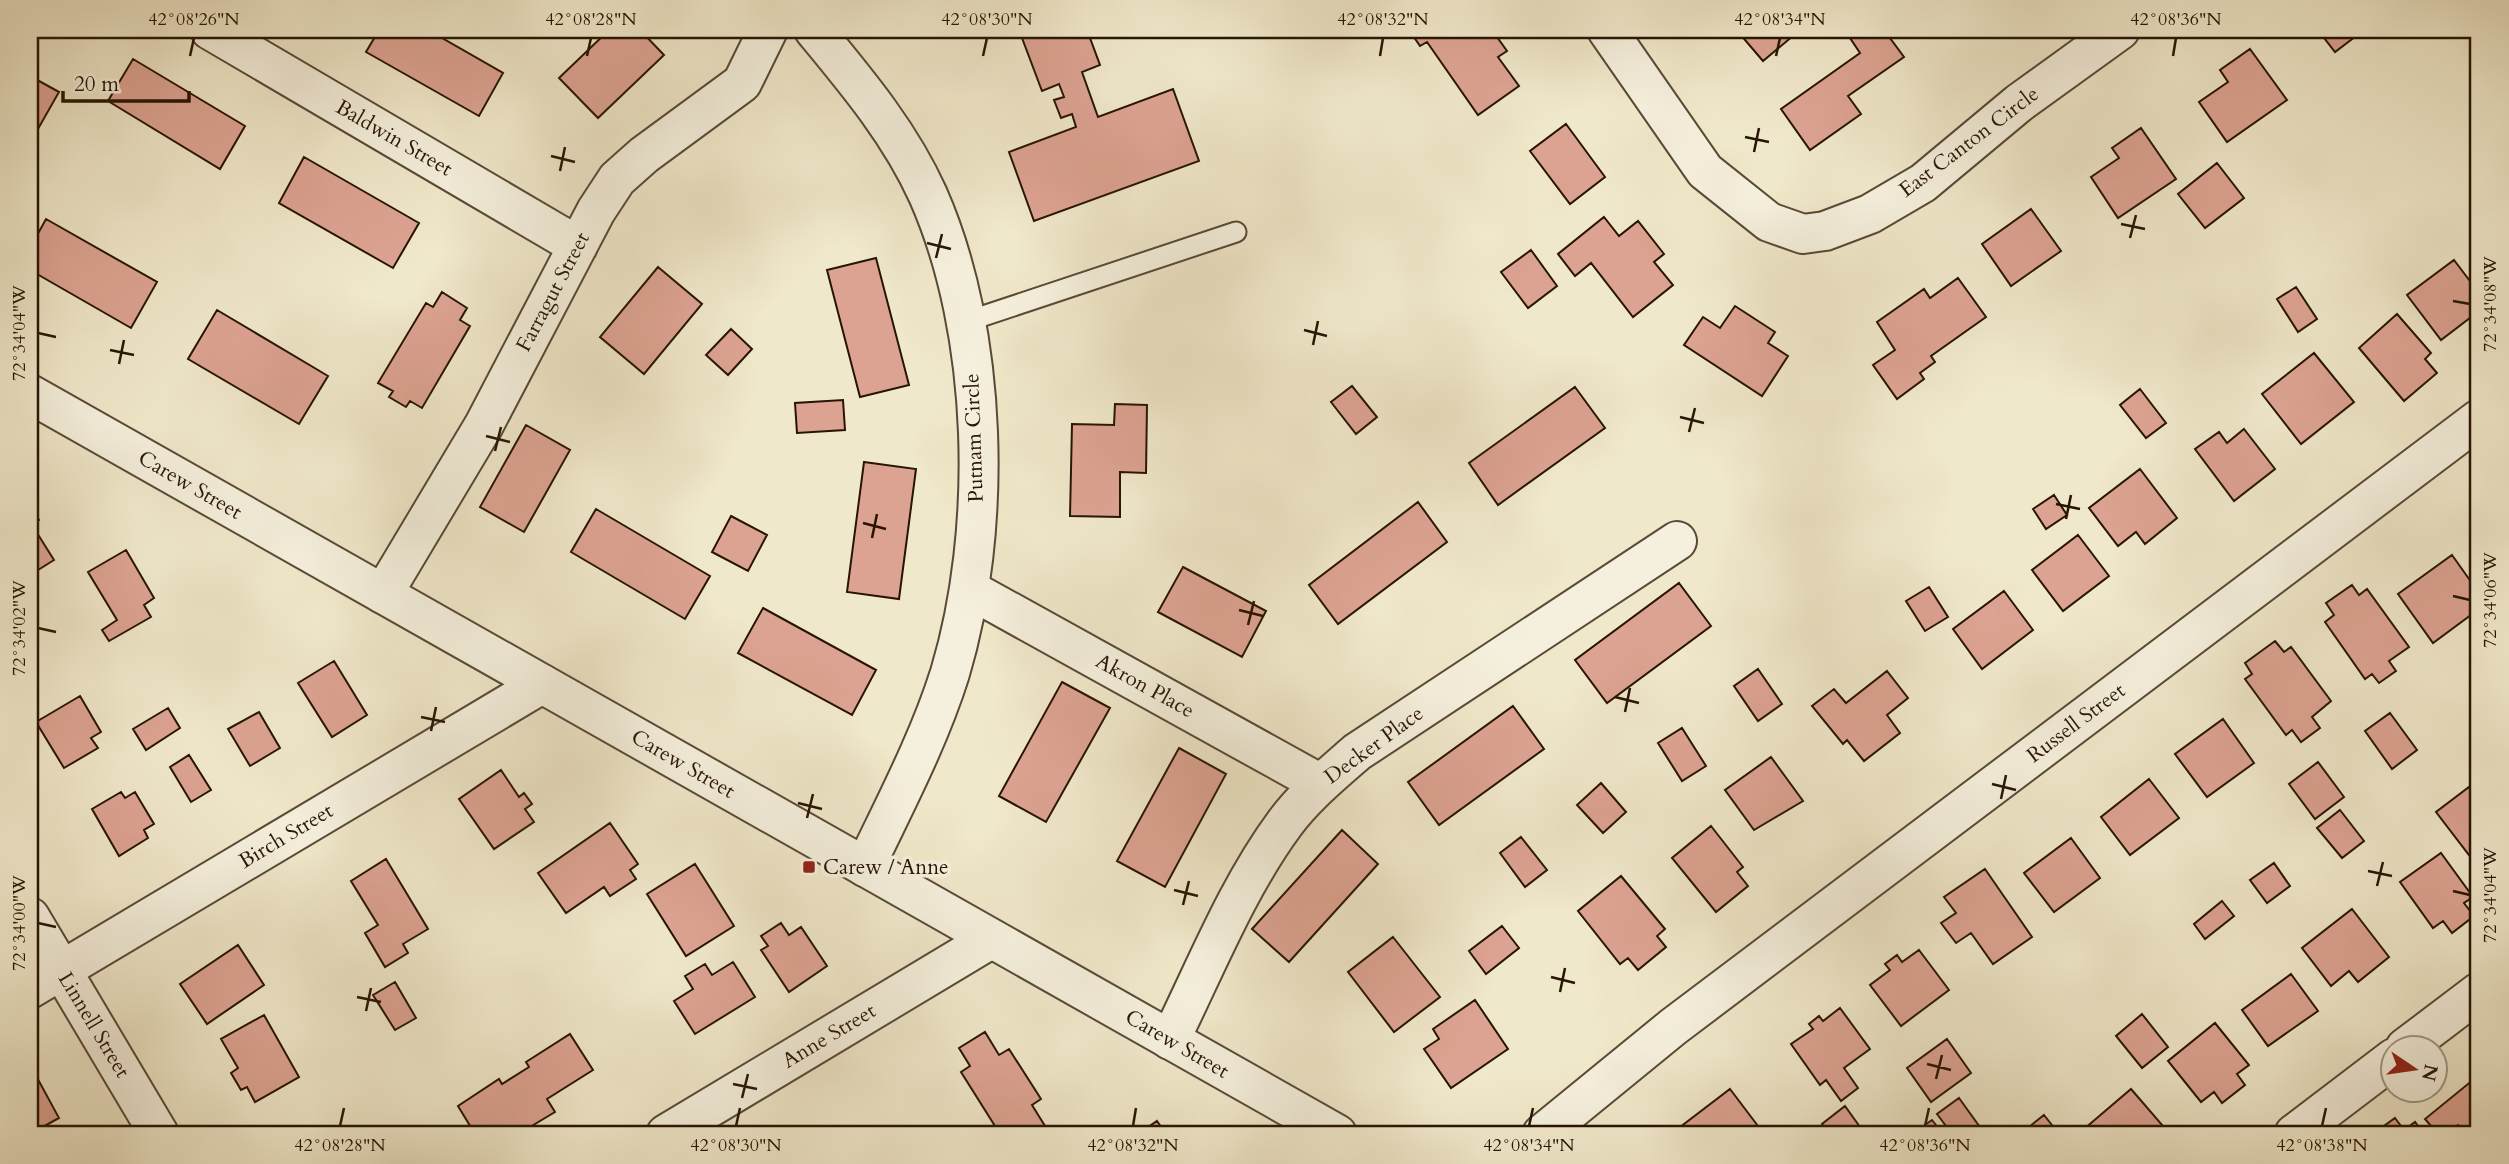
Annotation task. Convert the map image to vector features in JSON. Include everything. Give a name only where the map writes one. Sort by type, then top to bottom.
[{"type":"street","name":"Baldwin Street","points":[[210,30],[578,246]]},
{"type":"street","name":"Farragut Street","points":[[383,594],[484,425],[578,246],[617,179],[644,155],[741,83],[768,30]]},
{"type":"street","name":"Putnam Circle","points":[[814,30],[878,107],[928,195],[954,276],[965,322],[972,362],[978,448],[977,524],[969,589],[950,673],[864,867]]},
{"type":"street","name":"East Canton Circle","points":[[1607,30],[1705,171],[1769,222],[1803,234],[1825,231],[1870,214],[1923,183],[2019,103],[2120,30]]},
{"type":"street","name":"Carew Street","points":[[30,394],[1337,1134]]},
{"type":"street","name":"Russell Street","points":[[1542,1134],[1673,1027],[2479,419]]},
{"type":"street","name":"Decker Place","points":[[1170,1040],[1251,875],[1286,822],[1321,783],[1357,752],[1677,541]]},
{"type":"street","name":"Akron Place","points":[[969,589],[1321,783]]},
{"type":"street","name":"Birch Street","points":[[46,979],[542,684]]},
{"type":"street","name":"Linnell Street","points":[[30,917],[46,979],[159,1134]]},
{"type":"street","name":"Anne Street","points":[[666,1134],[991,939]]},
{"type":"street","points":[[2424,1034],[2479,992]]},
{"type":"street","points":[[2294,1134],[2380,1068]]},
{"type":"lane","points":[[965,322],[1236,232]]},
{"type":"building","points":[[379,30],[428,30],[503,73],[479,116],[366,52]]},
{"type":"building","points":[[609,30],[640,30],[664,55],[598,118],[559,78]]},
{"type":"building","points":[[1019,30],[1087,30],[1100,65],[1082,72],[1098,117],[1173,89],[1199,161],[1034,221],[1009,152],[1076,127],[1072,114],[1061,118],[1054,100],[1064,97],[1059,84],[1042,91]]},
{"type":"building","points":[[1409,30],[1465,30],[1470,36],[1479,30],[1492,30],[1507,51],[1498,57],[1519,86],[1478,115],[1427,42],[1420,46]]},
{"type":"building","points":[[1727,30],[1800,30],[1763,61],[1740,34],[1734,38]]},
{"type":"building","points":[[1861,30],[1884,30],[1904,57],[1848,96],[1861,114],[1810,150],[1781,109],[1860,53],[1850,38]]},
{"type":"building","points":[[2318,30],[2364,30],[2335,52]]},
{"type":"building","points":[[2250,49],[2287,100],[2227,142],[2199,102],[2228,82],[2220,70]]},
{"type":"building","points":[[133,59],[245,126],[220,169],[108,101]]},
{"type":"building","points":[[30,76],[59,92],[30,143]]},
{"type":"building","points":[[1566,124],[1605,177],[1570,204],[1530,151]]},
{"type":"building","points":[[2141,128],[2176,179],[2118,218],[2091,177],[2119,158],[2112,148]]},
{"type":"building","points":[[304,157],[419,223],[393,268],[279,203]]},
{"type":"building","points":[[2217,163],[2244,198],[2205,228],[2178,194]]},
{"type":"building","points":[[2031,209],[2061,251],[2011,286],[1982,244]]},
{"type":"building","points":[[1604,217],[1619,236],[1638,221],[1664,254],[1654,262],[1673,285],[1633,317],[1591,263],[1575,276],[1558,254]]},
{"type":"building","points":[[46,219],[157,282],[131,328],[30,270],[30,248]]},
{"type":"building","points":[[1531,250],[1557,286],[1528,308],[1501,272]]},
{"type":"building","points":[[876,258],[909,385],[860,397],[827,270]]},
{"type":"building","points":[[2454,260],[2479,293],[2479,311],[2441,340],[2407,295]]},
{"type":"building","points":[[658,267],[702,304],[644,374],[600,337]]},
{"type":"building","points":[[1958,278],[1986,317],[1931,356],[1935,362],[1920,373],[1924,379],[1897,399],[1873,365],[1895,350],[1877,322],[1924,289],[1930,298]]},
{"type":"building","points":[[2296,287],[2317,319],[2298,332],[2277,299]]},
{"type":"building","points":[[442,292],[467,308],[460,320],[470,326],[422,408],[410,401],[406,407],[389,397],[393,391],[378,383],[426,303],[433,307]]},
{"type":"building","points":[[1735,306],[1775,332],[1768,343],[1788,356],[1762,396],[1684,345],[1703,317],[1720,328]]},
{"type":"building","points":[[217,310],[328,376],[299,424],[188,359]]},
{"type":"building","points":[[2397,314],[2431,353],[2425,359],[2437,373],[2404,401],[2359,348]]},
{"type":"building","points":[[731,329],[752,349],[728,375],[706,355]]},
{"type":"building","points":[[2314,353],[2354,402],[2301,444],[2262,394]]},
{"type":"building","points":[[1352,386],[1377,417],[1356,434],[1331,402]]},
{"type":"building","points":[[1575,387],[1605,428],[1498,505],[1469,463]]},
{"type":"building","points":[[2140,389],[2166,423],[2146,438],[2120,405]]},
{"type":"building","points":[[843,400],[845,430],[797,433],[795,403]]},
{"type":"building","points":[[1115,404],[1147,405],[1146,473],[1120,472],[1120,517],[1070,516],[1072,424],[1114,425]]},
{"type":"building","points":[[526,425],[570,450],[524,532],[480,507]]},
{"type":"building","points":[[2244,429],[2275,469],[2234,501],[2195,449],[2219,432],[2227,443]]},
{"type":"building","points":[[864,462],[916,469],[899,599],[847,592]]},
{"type":"building","points":[[2140,469],[2177,518],[2145,544],[2136,532],[2118,546],[2089,508]]},
{"type":"building","points":[[2054,495],[2067,515],[2046,529],[2033,509]]},
{"type":"building","points":[[1418,502],[1447,542],[1338,624],[1309,585]]},
{"type":"building","points":[[30,505],[39,520],[32,525],[54,560],[30,575]]},
{"type":"building","points":[[596,509],[710,576],[685,619],[571,552]]},
{"type":"building","points":[[731,516],[767,535],[748,571],[712,552]]},
{"type":"building","points":[[2078,535],[2109,576],[2063,611],[2032,570]]},
{"type":"building","points":[[126,550],[154,598],[144,605],[151,617],[109,641],[102,630],[117,620],[88,572]]},
{"type":"building","points":[[2452,555],[2479,593],[2479,609],[2433,643],[2398,594]]},
{"type":"building","points":[[1183,567],[1266,611],[1242,657],[1158,612]]},
{"type":"building","points":[[1679,583],[1711,626],[1607,703],[1575,660]]},
{"type":"building","points":[[2352,585],[2359,595],[2367,589],[2409,647],[2389,661],[2396,671],[2379,683],[2372,674],[2365,679],[2325,622],[2334,615],[2326,603]]},
{"type":"building","points":[[1929,587],[1948,617],[1925,631],[1906,601]]},
{"type":"building","points":[[2004,591],[2033,630],[1982,669],[1953,629]]},
{"type":"building","points":[[763,608],[876,670],[852,715],[738,653]]},
{"type":"building","points":[[2275,641],[2284,652],[2291,647],[2331,701],[2312,717],[2320,728],[2301,742],[2292,730],[2286,735],[2245,679],[2252,674],[2245,663]]},
{"type":"building","points":[[334,661],[367,715],[332,737],[298,683]]},
{"type":"building","points":[[1758,669],[1782,704],[1758,721],[1734,686]]},
{"type":"building","points":[[1887,671],[1908,698],[1887,715],[1900,733],[1864,761],[1847,740],[1843,744],[1812,706],[1834,689],[1846,703]]},
{"type":"building","points":[[1062,682],[1110,708],[1046,822],[999,796]]},
{"type":"building","points":[[80,696],[101,732],[91,738],[98,748],[64,768],[36,722]]},
{"type":"building","points":[[1513,706],[1544,749],[1439,825],[1408,782]]},
{"type":"building","points":[[168,708],[180,728],[146,750],[133,729]]},
{"type":"building","points":[[259,712],[280,748],[250,766],[228,729]]},
{"type":"building","points":[[2390,713],[2417,750],[2392,769],[2365,731]]},
{"type":"building","points":[[2223,719],[2254,763],[2207,797],[2175,754]]},
{"type":"building","points":[[1682,728],[1706,766],[1682,781],[1658,743]]},
{"type":"building","points":[[1179,748],[1226,774],[1165,887],[1117,861]]},
{"type":"building","points":[[189,755],[211,790],[191,802],[170,767]]},
{"type":"building","points":[[1771,757],[1803,801],[1754,830],[1725,790]]},
{"type":"building","points":[[2318,762],[2344,797],[2315,819],[2289,784]]},
{"type":"building","points":[[501,770],[519,797],[524,793],[532,804],[525,809],[534,822],[494,849],[459,799]]},
{"type":"building","points":[[2149,779],[2179,818],[2130,855],[2101,817]]},
{"type":"building","points":[[1601,783],[1626,812],[1603,833],[1577,805]]},
{"type":"building","points":[[2469,787],[2479,801],[2479,847],[2469,855],[2436,812]]},
{"type":"building","points":[[121,792],[125,798],[135,792],[154,824],[144,830],[148,838],[119,856],[92,809]]},
{"type":"building","points":[[2340,810],[2364,841],[2342,858],[2317,828]]},
{"type":"building","points":[[610,823],[638,864],[630,870],[636,879],[610,896],[604,887],[566,913],[538,873]]},
{"type":"building","points":[[1711,826],[1743,867],[1737,872],[1748,886],[1716,912],[1672,858]]},
{"type":"building","points":[[1342,830],[1378,864],[1289,962],[1252,929]]},
{"type":"building","points":[[1521,837],[1547,870],[1525,887],[1500,853]]},
{"type":"building","points":[[2071,838],[2100,878],[2054,912],[2024,873]]},
{"type":"building","points":[[2441,853],[2473,897],[2464,903],[2474,916],[2452,933],[2443,921],[2433,928],[2400,882]]},
{"type":"building","points":[[386,859],[428,929],[403,944],[408,953],[385,967],[365,933],[378,925],[351,881]]},
{"type":"building","points":[[2274,863],[2290,886],[2267,903],[2250,880]]},
{"type":"building","points":[[695,864],[734,926],[686,956],[647,894]]},
{"type":"building","points":[[1985,869],[2032,937],[1993,964],[1971,933],[1956,943],[1941,923],[1956,913],[1944,897]]},
{"type":"building","points":[[1621,876],[1665,929],[1657,936],[1666,947],[1638,970],[1628,958],[1620,964],[1578,911]]},
{"type":"building","points":[[2222,901],[2234,916],[2205,939],[2194,924]]},
{"type":"building","points":[[2352,909],[2389,957],[2358,982],[2349,971],[2331,986],[2302,948]]},
{"type":"building","points":[[781,923],[789,935],[801,927],[827,966],[789,992],[761,950],[768,946],[761,936]]},
{"type":"building","points":[[1502,926],[1519,948],[1486,974],[1469,951]]},
{"type":"building","points":[[1393,937],[1440,997],[1394,1032],[1348,972]]},
{"type":"building","points":[[238,945],[264,985],[207,1024],[180,984]]},
{"type":"building","points":[[1919,950],[1949,990],[1901,1026],[1870,985],[1890,970],[1885,964],[1897,955],[1902,962]]},
{"type":"building","points":[[733,962],[755,997],[695,1034],[674,1001],[693,989],[685,976],[705,964],[712,975]]},
{"type":"building","points":[[2291,974],[2318,1011],[2268,1046],[2242,1010]]},
{"type":"building","points":[[395,982],[416,1018],[395,1030],[373,995]]},
{"type":"building","points":[[1475,1000],[1508,1049],[1451,1088],[1424,1049],[1439,1039],[1433,1029]]},
{"type":"building","points":[[1840,1008],[1870,1049],[1844,1068],[1858,1088],[1841,1101],[1826,1080],[1820,1085],[1791,1044],[1813,1029],[1809,1024],[1819,1016],[1823,1021]]},
{"type":"building","points":[[2142,1014],[2168,1047],[2142,1068],[2116,1036]]},
{"type":"building","points":[[264,1015],[299,1077],[255,1102],[247,1087],[241,1090],[231,1073],[238,1068],[221,1039]]},
{"type":"building","points":[[2215,1023],[2249,1065],[2237,1074],[2245,1085],[2222,1103],[2214,1092],[2201,1102],[2168,1061]]},
{"type":"building","points":[[985,1032],[999,1055],[1009,1049],[1041,1099],[1032,1105],[1050,1134],[1000,1134],[961,1072],[970,1066],[959,1048]]},
{"type":"building","points":[[570,1034],[593,1070],[547,1099],[555,1112],[520,1133],[517,1129],[507,1134],[475,1134],[458,1106],[499,1079],[502,1084],[529,1067],[526,1062]]},
{"type":"building","points":[[1947,1039],[1971,1073],[1931,1102],[1907,1068]]},
{"type":"building","points":[[34,1072],[59,1118],[30,1134],[30,1074]]},
{"type":"building","points":[[2479,1075],[2479,1134],[2466,1134],[2458,1125],[2446,1134],[2438,1134],[2425,1119],[2443,1104],[2450,1104],[2450,1099]]},
{"type":"building","points":[[1730,1089],[1761,1130],[1756,1134],[1671,1134]]},
{"type":"building","points":[[2131,1089],[2163,1126],[2153,1134],[2089,1134],[2084,1129]]},
{"type":"building","points":[[1959,1098],[1982,1130],[1975,1134],[1952,1134],[1937,1114]]},
{"type":"building","points":[[1845,1106],[1865,1134],[1830,1134],[1822,1124]]},
{"type":"building","points":[[2044,1115],[2059,1134],[2020,1134]]},
{"type":"building","points":[[2395,1118],[2404,1130],[2415,1122],[2424,1134],[2373,1134]]},
{"type":"building","points":[[1932,1120],[1943,1134],[1912,1134]]},
{"type":"building","points":[[1157,1121],[1166,1134],[1138,1134]]},
{"type":"place","name":"Carew / Anne","points":[[809,867]]}]
